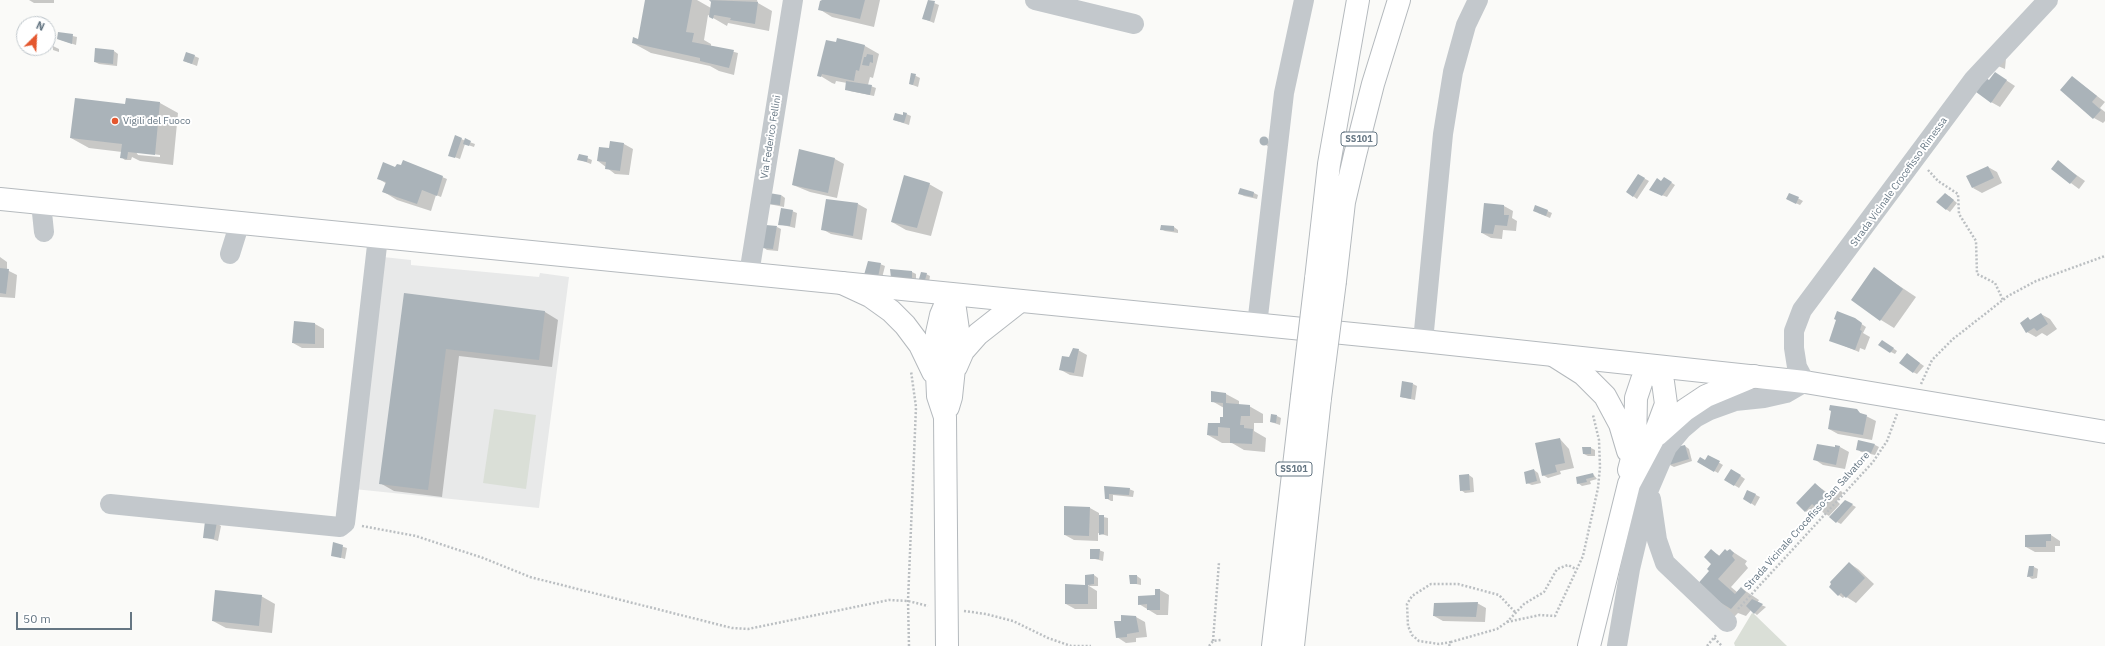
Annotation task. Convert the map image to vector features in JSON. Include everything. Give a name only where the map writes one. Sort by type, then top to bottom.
[{"type":"main road","name":"SS101","points":[[1273,646],[1281,567],[1311,398],[1325,280],[1329,164],[1358,0]]},
{"type":"main road","name":"SS101","points":[[1325,280],[1373,84],[1399,0]]},
{"type":"main road","points":[[0,199],[1423,341],[1754,376],[1896,396],[2105,432]]},
{"type":"main road","points":[[842,284],[870,296],[890,311],[905,325],[945,377],[951,397],[945,416],[948,646]]},
{"type":"main road","points":[[945,377],[958,330],[955,309],[950,294]]},
{"type":"main road","points":[[945,377],[978,334],[1020,301]]},
{"type":"main road","points":[[1553,355],[1583,374],[1605,396],[1614,409],[1625,438],[1636,481]]},
{"type":"main road","points":[[1589,646],[1636,481],[1663,413],[1666,395],[1663,382],[1651,366]]},
{"type":"main road","points":[[1636,481],[1636,398],[1642,380],[1651,366]]},
{"type":"main road","points":[[1653,439],[1685,410],[1706,396],[1754,376]]},
{"type":"main road","name":"SS101","points":[[1293,646],[1304,538],[1311,398]]},
{"type":"main road","points":[[1304,538],[1310,603],[1306,646]]},
{"type":"main road","points":[[1260,646],[1262,623],[1281,567]]},
{"type":"street","name":"Via Federico Fellini","points":[[749,274],[793,0]]},
{"type":"street","points":[[1035,0],[1134,24]]},
{"type":"street","points":[[1257,325],[1284,93],[1304,0]]},
{"type":"street","points":[[1423,341],[1443,134],[1453,72],[1466,25],[1478,0]]},
{"type":"street","name":"Strada Vicinale Crocefisso Rimessa","points":[[1805,382],[1797,367],[1794,348],[1794,331],[1802,310],[1916,160],[1984,66],[2048,0]]},
{"type":"street","points":[[41,203],[44,232]]},
{"type":"street","points":[[230,254],[240,222]]},
{"type":"street","points":[[110,504],[340,527],[345,523],[378,237]]},
{"type":"street","points":[[1636,481],[1658,465],[1667,447],[1682,429],[1695,418],[1710,410],[1735,401],[1764,398],[1786,393],[1805,382]]},
{"type":"street","points":[[1636,481],[1665,563],[1727,622]]},
{"type":"street","points":[[1617,646],[1630,569],[1636,481]]},
{"type":"path","points":[[1916,160],[1938,181],[1958,194],[1959,214],[1976,241],[1977,274],[1995,283],[2003,300]]},
{"type":"path","points":[[1921,400],[1920,388],[1932,360],[1953,339],[2022,287],[2105,256]]},
{"type":"path","points":[[909,364],[914,386],[916,407],[908,601],[909,646]]},
{"type":"path","name":"Strada Vicinale Crocefisso-San Salvatore","points":[[1707,646],[1755,589],[1873,462],[1893,427],[1898,407],[1896,396]]},
{"type":"path","points":[[1507,622],[1540,615],[1554,616],[1587,543],[1598,488],[1600,468],[1599,440],[1590,409]]},
{"type":"path","points":[[345,523],[416,536],[483,558],[530,577],[732,628],[748,629],[890,600],[908,601],[933,607]]},
{"type":"path","points":[[1209,646],[1212,642],[1219,562]]},
{"type":"path","points":[[1515,612],[1499,595],[1458,584],[1432,584],[1412,596],[1407,604],[1408,626],[1412,635],[1419,641],[1439,644],[1451,642],[1497,629],[1507,622],[1515,612],[1532,598],[1544,592],[1557,569],[1568,565],[1576,570]]},
{"type":"path","points":[[960,610],[986,614],[1013,621],[1048,638],[1071,646],[1091,646]]},
{"type":"path","points":[[1714,638],[1722,646]]},
{"type":"path","points":[[1212,642],[1221,640]]},
{"type":"path","points":[[1449,646],[1451,642]]},
{"type":"shaded area","points":[[383,257],[411,260],[411,265],[539,277],[540,273],[569,277],[539,508],[354,489]]},
{"type":"shaded area","points":[[494,409],[536,415],[526,489],[483,483]]},
{"type":"shaded area","points":[[1752,613],[1787,646],[1735,646],[1734,643]]},
{"type":"building","points":[[645,0],[692,0],[686,32],[694,33],[692,42],[734,50],[729,68],[700,61],[700,58],[632,43],[633,37],[638,39]]},
{"type":"building","points":[[709,0],[758,2],[755,24],[730,20],[731,18],[714,15],[713,19],[709,17],[711,2]]},
{"type":"building","points":[[865,0],[860,19],[818,10],[820,1]]},
{"type":"building","points":[[928,0],[935,1],[930,21],[922,19]]},
{"type":"building","points":[[58,32],[73,34],[72,44],[57,39]]},
{"type":"building","points":[[837,38],[865,45],[859,71],[856,70],[854,81],[822,74],[821,77],[817,76],[826,40],[836,42]]},
{"type":"building","points":[[95,48],[114,50],[113,64],[94,62]]},
{"type":"building","points":[[186,52],[195,55],[192,64],[183,61]]},
{"type":"building","points":[[867,54],[873,55],[873,63],[870,62],[869,66],[862,65],[864,57],[866,57]]},
{"type":"building","points":[[1995,72],[2007,80],[1991,103],[1972,89],[1982,75],[1989,80]]},
{"type":"building","points":[[911,73],[916,74],[913,85],[909,84]]},
{"type":"building","points":[[2072,76],[2097,96],[2092,102],[2101,110],[2093,119],[2060,90]]},
{"type":"building","points":[[846,81],[872,85],[870,95],[845,90]]},
{"type":"building","name":"Vigili del Fuoco","points":[[75,98],[125,104],[126,98],[160,102],[155,155],[128,152],[127,159],[120,158],[122,144],[70,138]]},
{"type":"building","points":[[903,112],[907,113],[904,123],[893,120],[895,113],[903,115]]},
{"type":"building","points":[[455,135],[462,138],[455,158],[448,156]]},
{"type":"building","points":[[1262,137],[1266,137],[1268,141],[1266,145],[1262,145],[1260,143],[1260,139]]},
{"type":"building","points":[[465,138],[471,141],[469,146],[463,144]]},
{"type":"building","points":[[610,141],[624,143],[620,171],[605,169],[606,162],[597,161],[599,147],[609,148]]},
{"type":"building","points":[[799,149],[835,158],[828,193],[792,185]]},
{"type":"building","points":[[579,154],[588,156],[587,162],[577,160]]},
{"type":"building","points":[[403,160],[443,176],[437,196],[422,190],[417,204],[382,192],[386,182],[377,179],[383,162],[395,167],[397,164],[401,165]]},
{"type":"building","points":[[2058,160],[2077,176],[2070,184],[2051,169]]},
{"type":"building","points":[[1988,166],[1994,178],[1972,188],[1966,176]]},
{"type":"building","points":[[1638,174],[1645,178],[1633,197],[1626,192]]},
{"type":"building","points":[[904,175],[930,183],[917,228],[891,222]]},
{"type":"building","points":[[1664,177],[1672,182],[1662,196],[1649,190],[1657,178],[1661,181]]},
{"type":"building","points":[[1240,188],[1254,192],[1253,197],[1238,194]]},
{"type":"building","points":[[769,193],[781,195],[780,205],[768,204]]},
{"type":"building","points":[[1789,193],[1799,197],[1796,204],[1786,199]]},
{"type":"building","points":[[1945,193],[1954,200],[1946,210],[1936,202]]},
{"type":"building","points":[[826,199],[858,203],[853,236],[821,230]]},
{"type":"building","points":[[1484,203],[1504,205],[1504,215],[1509,215],[1507,226],[1495,225],[1493,234],[1481,233]]},
{"type":"building","points":[[1535,205],[1548,210],[1546,216],[1533,211]]},
{"type":"building","points":[[781,208],[793,210],[790,226],[778,225]]},
{"type":"building","points":[[766,225],[777,226],[773,249],[762,248]]},
{"type":"building","points":[[1161,225],[1174,226],[1174,231],[1160,230]]},
{"type":"building","points":[[868,261],[881,263],[878,277],[864,275]]},
{"type":"building","points":[[1874,267],[1903,289],[1880,321],[1851,300]]},
{"type":"building","points":[[0,268],[9,269],[6,294],[0,293]]},
{"type":"building","points":[[890,269],[912,271],[912,280],[891,278]]},
{"type":"building","points":[[921,272],[927,273],[925,280],[919,279]]},
{"type":"building","points":[[404,293],[545,311],[539,360],[446,349],[428,490],[379,484]]},
{"type":"building","points":[[1837,311],[1855,318],[1862,323],[1860,330],[1862,331],[1855,350],[1829,341],[1836,320],[1834,319]]},
{"type":"building","points":[[2041,313],[2048,324],[2037,331],[2034,328],[2026,333],[2020,323],[2028,317],[2030,320]]},
{"type":"building","points":[[294,321],[315,323],[315,344],[292,343]]},
{"type":"building","points":[[1882,340],[1894,348],[1890,353],[1878,345]]},
{"type":"building","points":[[1073,348],[1079,349],[1074,373],[1059,370],[1062,356],[1069,357]]},
{"type":"building","points":[[1907,353],[1920,363],[1913,373],[1899,363]]},
{"type":"building","points":[[1402,381],[1413,383],[1411,399],[1400,397]]},
{"type":"building","points":[[1211,391],[1226,393],[1226,403],[1250,405],[1250,416],[1241,416],[1240,425],[1244,425],[1244,428],[1253,429],[1252,444],[1230,443],[1230,428],[1218,427],[1218,436],[1207,435],[1208,423],[1220,423],[1220,417],[1223,417],[1223,403],[1211,402]]},
{"type":"building","points":[[1830,405],[1857,409],[1860,413],[1867,415],[1863,435],[1828,429],[1831,411],[1829,410]]},
{"type":"building","points":[[1271,414],[1277,415],[1276,423],[1270,422]]},
{"type":"building","points":[[1560,438],[1565,463],[1555,465],[1557,472],[1542,476],[1535,443]]},
{"type":"building","points":[[1858,440],[1875,444],[1871,453],[1856,450]]},
{"type":"building","points":[[1817,444],[1835,447],[1835,445],[1840,446],[1836,465],[1813,460]]},
{"type":"building","points":[[1685,445],[1689,459],[1669,465],[1676,447]]},
{"type":"building","points":[[1582,447],[1591,447],[1591,454],[1583,454]]},
{"type":"building","points":[[1708,455],[1720,461],[1714,472],[1697,462],[1700,457],[1705,460]]},
{"type":"building","points":[[1534,469],[1537,481],[1526,484],[1524,472]]},
{"type":"building","points":[[1731,469],[1741,475],[1734,486],[1724,480]]},
{"type":"building","points":[[1593,473],[1594,477],[1586,479],[1587,482],[1577,484],[1576,477]]},
{"type":"building","points":[[1469,474],[1470,490],[1460,491],[1459,475]]},
{"type":"building","points":[[1815,483],[1827,494],[1834,486],[1840,490],[1820,511],[1812,504],[1805,512],[1796,503]]},
{"type":"building","points":[[1104,486],[1130,488],[1129,495],[1109,494],[1109,499],[1105,499]]},
{"type":"building","points":[[1747,490],[1756,494],[1751,504],[1743,499]]},
{"type":"building","points":[[1845,500],[1853,504],[1836,523],[1829,517]]},
{"type":"building","points":[[1064,506],[1090,507],[1089,536],[1064,535]]},
{"type":"building","points":[[1099,515],[1104,515],[1104,534],[1099,535]]},
{"type":"building","points":[[205,521],[217,522],[214,539],[203,538]]},
{"type":"building","points":[[2051,534],[2051,541],[2046,541],[2046,547],[2025,547],[2025,535]]},
{"type":"building","points":[[333,542],[343,545],[341,558],[331,556]]},
{"type":"building","points":[[1090,549],[1100,549],[1099,559],[1090,559]]},
{"type":"building","points":[[1711,549],[1719,556],[1725,549],[1727,551],[1730,549],[1734,553],[1732,556],[1735,560],[1718,579],[1735,594],[1741,587],[1746,592],[1731,609],[1695,587],[1709,571],[1707,569],[1711,564],[1704,557]]},
{"type":"building","points":[[1849,562],[1865,578],[1846,598],[1841,593],[1838,596],[1829,587],[1831,584],[1830,582]]},
{"type":"building","points":[[2029,566],[2034,566],[2033,576],[2027,577]]},
{"type":"building","points":[[1094,574],[1094,584],[1088,585],[1088,604],[1065,604],[1065,584],[1085,585],[1085,575]]},
{"type":"building","points":[[1129,575],[1137,575],[1137,584],[1130,584]]},
{"type":"building","points":[[1155,589],[1160,589],[1160,610],[1147,610],[1147,604],[1138,605],[1138,596],[1155,595]]},
{"type":"building","points":[[215,590],[262,595],[259,626],[212,621]]},
{"type":"building","points":[[1752,599],[1763,604],[1754,614],[1746,606]]},
{"type":"building","points":[[1478,602],[1476,617],[1433,616],[1434,603]]},
{"type":"building","points":[[1121,615],[1136,616],[1139,632],[1127,634],[1127,637],[1116,638],[1114,621],[1121,621]]},
{"type":"place","name":"Vigili del Fuoco","points":[[115,121]]}]
